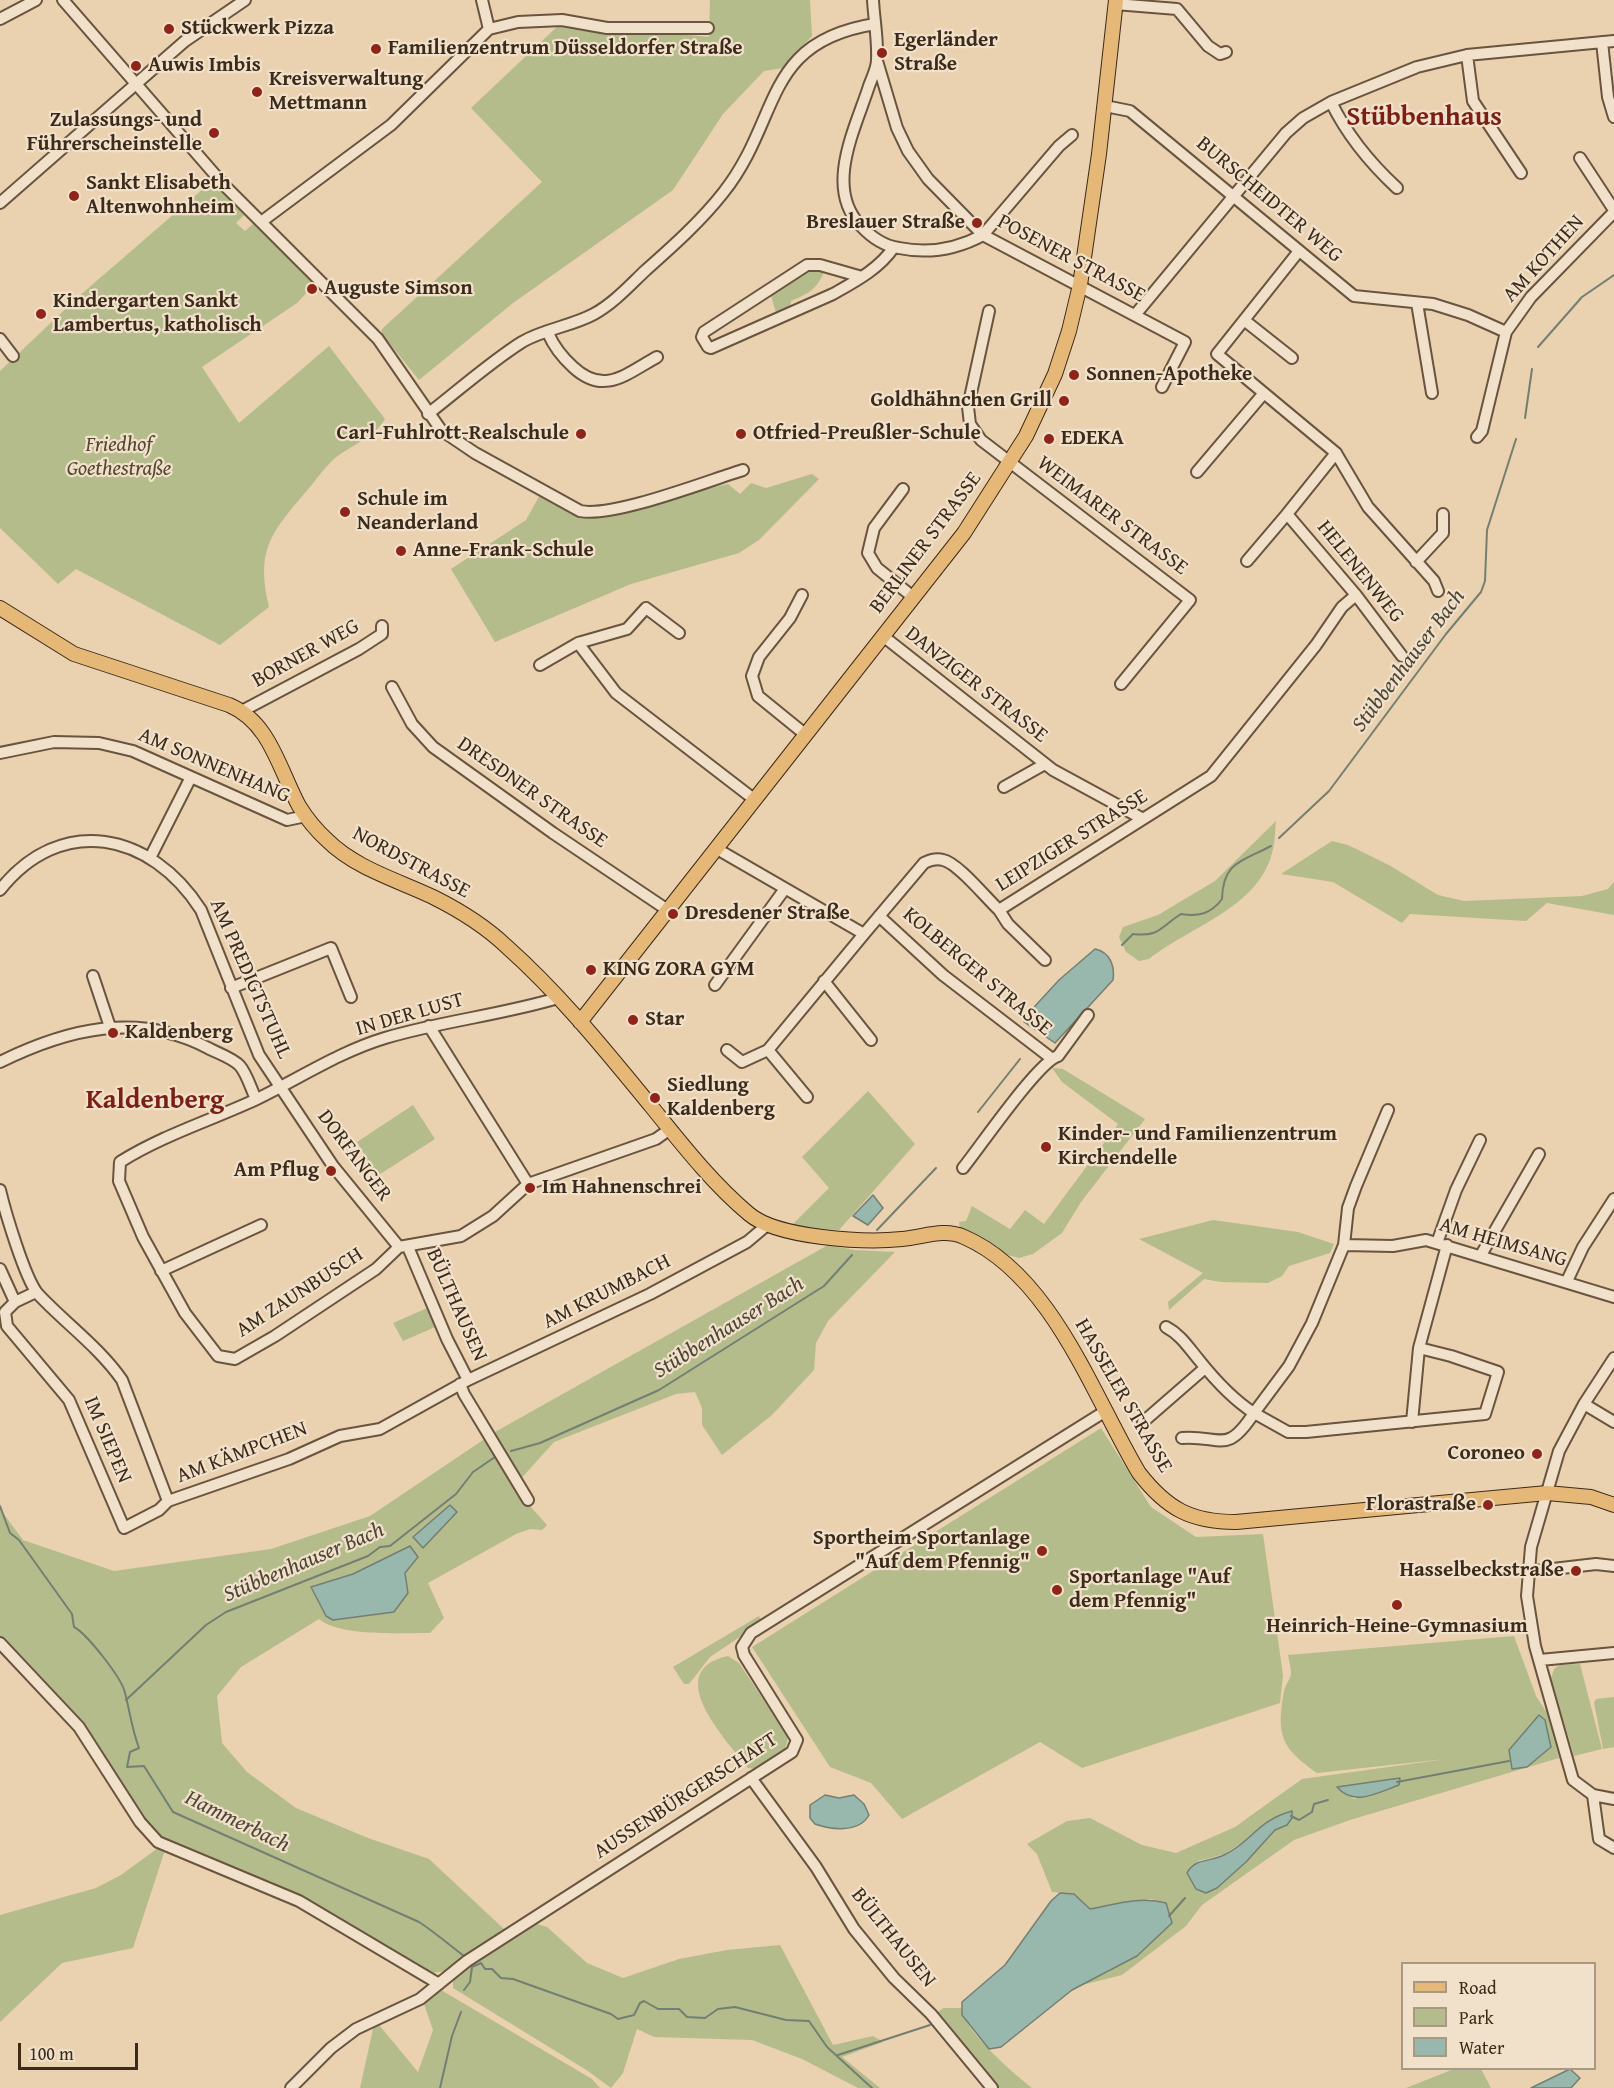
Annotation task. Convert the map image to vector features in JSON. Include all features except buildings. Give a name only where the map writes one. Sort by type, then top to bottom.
[{"type":"main road","name":"BERLINER STRASSE","points":[[580,1022],[964,533],[1010,464],[1038,411],[1055,374],[1069,332],[1080,285],[1105,106],[1115,2]]},
{"type":"main road","name":"NORDSTRASSE","points":[[0,608],[74,654],[242,711],[261,728],[306,816],[330,843],[352,860],[433,897],[477,923],[505,944],[580,1022],[723,1190],[750,1215],[766,1226]]},
{"type":"main road","name":"HASSELER STRASSE","points":[[766,1226],[794,1234],[888,1239],[946,1233],[964,1237],[981,1246],[1008,1266],[1055,1322],[1104,1412],[1151,1488],[1179,1511],[1200,1519],[1236,1522],[1547,1493],[1591,1497],[1614,1505]]},
{"type":"street","points":[[0,19],[36,0]]},
{"type":"street","points":[[63,0],[135,85],[261,222],[378,339],[411,384],[428,414],[441,430],[456,442],[580,511],[589,513],[626,507],[743,470]]},
{"type":"street","points":[[0,203],[185,41],[245,0]]},
{"type":"street","points":[[482,0],[489,29]]},
{"type":"street","points":[[873,0],[877,61],[843,173],[847,204],[856,222],[870,234],[894,247],[923,250],[950,248],[983,235],[1059,146],[1072,135]]},
{"type":"street","name":"BERLINER STRASSE","points":[[1115,2],[1177,9],[1208,46],[1220,54],[1226,52]]},
{"type":"street","points":[[261,222],[391,125],[489,29],[518,22],[562,20],[607,28],[708,28]]},
{"type":"street","points":[[428,414],[523,342],[583,320],[607,306],[709,209],[732,182],[756,141],[781,80],[800,56],[819,40],[843,29],[874,24]]},
{"type":"street","points":[[1135,315],[1233,195],[1286,133],[1303,118],[1331,102],[1417,66],[1467,55],[1614,40]]},
{"type":"street","points":[[1602,42],[1608,97],[1614,117]]},
{"type":"street","points":[[1467,55],[1473,101],[1521,173]]},
{"type":"street","name":"POSENER STRASSE","points":[[877,61],[897,128],[908,151],[924,175],[983,235],[1185,342],[1162,387]]},
{"type":"street","points":[[1331,102],[1353,139],[1397,188]]},
{"type":"street","name":"BURSCHEIDTER WEG","points":[[1105,106],[1130,111],[1354,296],[1433,304],[1467,315],[1506,332]]},
{"type":"street","name":"AM KOTHEN","points":[[1477,437],[1482,431],[1506,332],[1531,297],[1614,211],[1580,158]]},
{"type":"street","points":[[862,277],[820,265],[807,265],[704,332],[702,338],[708,347],[712,347],[833,294],[862,277],[882,262],[894,247]]},
{"type":"street","points":[[1299,251],[1217,354],[1336,453],[1368,507],[1434,581],[1438,591]]},
{"type":"street","points":[[1417,303],[1432,393]]},
{"type":"street","points":[[990,311],[976,364],[968,419],[981,440],[1010,464]]},
{"type":"street","points":[[1244,320],[1292,358]]},
{"type":"street","points":[[548,333],[564,358],[584,377],[594,382],[616,379],[657,357]]},
{"type":"street","points":[[0,339],[13,356]]},
{"type":"street","points":[[1197,472],[1264,393]]},
{"type":"street","name":"HELENENWEG","points":[[1247,561],[1336,453]]},
{"type":"street","name":"WEIMARER STRASSE","points":[[1010,464],[1190,600],[1121,684]]},
{"type":"street","points":[[903,489],[874,528],[868,552],[877,568],[913,597]]},
{"type":"street","name":"HELENENWEG","points":[[1287,514],[1356,595],[1402,656]]},
{"type":"street","points":[[1416,562],[1443,533],[1443,514]]},
{"type":"street","points":[[802,595],[790,618],[759,657],[752,676],[759,696],[806,735]]},
{"type":"street","name":"LEIPZIGER STRASSE","points":[[768,1050],[924,862],[934,859],[944,860],[954,866],[999,910],[1211,776],[1316,645],[1342,607],[1356,595]]},
{"type":"street","points":[[540,665],[578,643],[627,629],[646,608],[679,633]]},
{"type":"street","name":"BORNER WEG","points":[[242,711],[359,649],[382,634],[382,626]]},
{"type":"street","name":"DANZIGER STRASSE","points":[[883,636],[1045,764],[1143,819]]},
{"type":"street","points":[[578,643],[616,693],[755,800]]},
{"type":"street","name":"DRESDNER STRASSE","points":[[392,687],[412,724],[433,747],[553,833],[669,911]]},
{"type":"street","name":"AM SONNENHANG","points":[[0,753],[54,742],[99,743],[133,751],[287,820],[306,816]]},
{"type":"street","name":"DANZIGER STRASSE","points":[[1004,787],[1045,764]]},
{"type":"street","points":[[151,856],[191,777]]},
{"type":"street","name":"AM PREDIGTSTUHL","points":[[0,891],[22,866],[57,846],[92,839],[122,844],[151,856],[180,880],[201,910],[259,1055],[279,1088]]},
{"type":"street","points":[[717,849],[784,890],[864,934]]},
{"type":"street","points":[[715,985],[784,890]]},
{"type":"street","points":[[999,910],[1008,924],[1045,960]]},
{"type":"street","name":"KOLBERGER STRASSE","points":[[879,916],[944,975],[1051,1058]]},
{"type":"street","points":[[231,988],[331,948],[351,997]]},
{"type":"street","points":[[93,976],[110,1027]]},
{"type":"street","points":[[824,981],[871,1040]]},
{"type":"street","name":"IN DER LUST","points":[[279,1088],[332,1059],[383,1039],[429,1026],[520,1009],[558,998]]},
{"type":"street","points":[[963,1168],[1051,1058],[1058,1056],[1088,1016]]},
{"type":"street","points":[[429,1026],[528,1184]]},
{"type":"street","points":[[0,1062],[54,1038],[110,1027],[140,1028],[177,1035],[239,1065],[256,1099]]},
{"type":"street","points":[[727,1050],[742,1062],[768,1050],[807,1097]]},
{"type":"street","points":[[239,1065],[259,1055]]},
{"type":"street","name":"AM ZAUNBUSCH","points":[[279,1088],[120,1162],[119,1181],[161,1271],[205,1343],[218,1356],[235,1359],[275,1336],[376,1269],[404,1247]]},
{"type":"street","name":"DORFANGER","points":[[279,1088],[333,1166],[404,1247]]},
{"type":"street","points":[[1182,1438],[1198,1437],[1214,1442],[1228,1441],[1243,1430],[1289,1366],[1312,1323],[1344,1245],[1348,1208],[1388,1110]]},
{"type":"street","points":[[404,1247],[461,1236],[493,1216],[528,1184],[656,1139],[670,1129]]},
{"type":"street","points":[[1412,1422],[1419,1348],[1442,1244],[1456,1190],[1480,1140]]},
{"type":"street","points":[[1481,1255],[1539,1154]]},
{"type":"street","name":"AM KÄMPCHEN","points":[[0,1190],[6,1215],[36,1292],[111,1364],[122,1380],[168,1501],[289,1459],[340,1436],[380,1429],[464,1382]]},
{"type":"street","points":[[1567,1281],[1583,1247],[1614,1199]]},
{"type":"street","points":[[161,1271],[261,1225]]},
{"type":"street","name":"AM KRUMBACH","points":[[464,1382],[630,1305],[747,1242],[766,1226]]},
{"type":"street","name":"AM HEIMSANG","points":[[1344,1245],[1393,1246],[1426,1240],[1614,1296]]},
{"type":"street","name":"BÜLTHAUSEN","points":[[404,1247],[447,1339],[464,1382],[464,1394],[528,1500]]},
{"type":"street","points":[[0,1269],[15,1302],[36,1292]]},
{"type":"street","name":"IM SIEPEN","points":[[15,1302],[5,1312],[8,1326],[69,1400],[124,1528],[159,1510],[168,1501]]},
{"type":"street","points":[[1166,1327],[1184,1340],[1205,1368],[1239,1403],[1288,1432],[1485,1414],[1498,1372],[1419,1348]]},
{"type":"street","points":[[1614,1358],[1584,1404],[1559,1451],[1527,1572],[1529,1617],[1573,1780],[1593,1796],[1614,1799]]},
{"type":"street","points":[[1143,1422],[1205,1368]]},
{"type":"street","points":[[1584,1404],[1614,1422]]},
{"type":"street","name":"AUSSENBÜRGERSCHAFT","points":[[291,2088],[331,2049],[356,2029],[420,1999],[467,1961],[792,1752],[797,1743],[744,1655],[742,1647],[751,1633],[1104,1412]]},
{"type":"street","points":[[1527,1572],[1596,1564],[1614,1566]]},
{"type":"street","points":[[0,1643],[79,1727],[141,1822],[158,1842],[299,1901],[439,1984]]},
{"type":"street","points":[[1540,1660],[1614,1653]]},
{"type":"street","name":"BÜLTHAUSEN","points":[[751,1778],[816,1867],[854,1929],[894,1978],[931,2014],[992,2088]]},
{"type":"street","points":[[1593,1796],[1599,1839],[1614,1848]]},
{"type":"green space","points":[[710,0],[810,0],[812,36],[783,68],[764,71],[723,114],[673,190],[513,303],[419,380],[382,334],[382,329],[542,182],[471,108],[561,23],[709,37]]},
{"type":"green space","name":"Friedhof Goethestraße","points":[[211,182],[244,215],[236,223],[245,231],[253,224],[315,284],[297,303],[202,367],[239,423],[329,346],[385,419],[369,436],[330,463],[282,521],[268,545],[265,558],[265,588],[269,607],[220,645],[76,569],[58,584],[0,528],[0,371],[78,297]]},
{"type":"green space","points":[[809,268],[825,270],[816,286],[808,293],[791,301],[790,309],[756,325],[754,322],[776,313],[770,292]]},
{"type":"green space","points":[[812,474],[819,479],[759,540],[739,553],[631,584],[495,642],[451,569],[526,520],[542,491],[588,516],[728,484],[740,494],[751,483],[766,488]]},
{"type":"green space","points":[[1276,821],[1273,849],[1264,872],[1237,902],[1149,959],[1139,961],[1126,952],[1119,937],[1123,927],[1158,915],[1215,881]]},
{"type":"green space","points":[[1332,841],[1348,845],[1389,865],[1438,895],[1464,901],[1582,896],[1608,889],[1614,882],[1614,915],[1547,903],[1526,921],[1410,914],[1402,923],[1333,882],[1281,874]]},
{"type":"green space","points":[[1052,1068],[1063,1069],[1145,1119],[1081,1202],[1062,1233],[1033,1254],[1019,1258],[999,1253],[960,1231],[959,1222],[966,1221],[972,1206],[1010,1229],[1025,1210],[1044,1224],[1118,1124],[1062,1082]]},
{"type":"green space","points":[[868,1091],[915,1144],[839,1230],[789,1228],[829,1188],[802,1157]]},
{"type":"green space","points":[[413,1105],[435,1139],[377,1176],[357,1142]]},
{"type":"green space","points":[[1213,1220],[1298,1232],[1334,1244],[1330,1253],[1289,1266],[1282,1276],[1268,1283],[1221,1282],[1204,1279],[1169,1310],[1168,1302],[1203,1273],[1139,1239]]},
{"type":"green space","points":[[828,1245],[854,1250],[895,1252],[828,1321],[816,1343],[814,1370],[772,1415],[722,1455],[702,1425],[702,1408],[695,1392],[676,1394],[554,1442],[518,1482],[495,1432]]},
{"type":"green space","points":[[432,1306],[440,1325],[403,1341],[393,1323]]},
{"type":"green space","name":"Sportanlage \"Auf dem Pfennig\"","points":[[1101,1428],[1151,1507],[1196,1537],[1263,1534],[1283,1675],[1280,1703],[1082,1768],[1040,1742],[902,1819],[871,1783],[830,1767],[752,1647]]},
{"type":"green space","points":[[486,1438],[519,1494],[547,1525],[542,1530],[530,1529],[516,1534],[428,1583],[444,1618],[430,1633],[356,1631],[341,1629],[319,1619],[241,1667],[217,1696],[222,1743],[247,1772],[296,1808],[368,1838],[429,1859],[504,1929],[445,1971],[433,1973],[298,1897],[164,1840],[141,1818],[86,1729],[0,1640],[0,1509],[23,1540],[114,1571],[271,1549],[370,1516]]},
{"type":"green space","points":[[759,1616],[762,1622],[710,1657],[689,1684],[684,1684],[673,1667]]},
{"type":"green space","points":[[1514,1636],[1536,1696],[1547,1713],[1559,1758],[1350,1820],[1294,1840],[1202,1905],[1186,1926],[1122,1975],[1078,1986],[1109,1972],[1172,1923],[1166,1903],[1151,1899],[1090,1909],[1074,1894],[1052,1892],[1037,1854],[1027,1844],[1067,1821],[1090,1818],[1142,1845],[1176,1853],[1235,1827],[1302,1779],[1446,1759],[1317,1773],[1289,1748],[1281,1730],[1284,1691],[1291,1674],[1288,1655]],"holes":[[[1400,1778],[1398,1785],[1354,1799],[1337,1787]],[[1292,1818],[1273,1832],[1234,1874],[1206,1893],[1198,1861],[1225,1854],[1241,1843]]]},
{"type":"green space","points":[[728,1656],[739,1663],[788,1737],[785,1750],[757,1769],[748,1768],[727,1742],[705,1708],[699,1691],[699,1676],[708,1664]]},
{"type":"green space","points":[[1580,1664],[1602,1749],[1574,1756],[1551,1678],[1554,1669],[1560,1665]]},
{"type":"green space","points":[[1614,1697],[1614,1747],[1603,1749],[1594,1703],[1596,1699]]},
{"type":"green space","points":[[158,1848],[165,1850],[133,1948],[62,1963],[0,2022],[0,1915],[96,1888],[121,1875]]},
{"type":"green space","points":[[537,1924],[547,1927],[587,1963],[623,1978],[679,1959],[727,1950],[780,1945],[833,2045],[873,2036],[883,2042],[842,2057],[880,2088],[858,2088],[802,2059],[752,2040],[654,2037],[637,2029],[623,2073],[611,2088],[588,2071],[453,1988],[453,1978]]},
{"type":"green space","points":[[441,1990],[592,2079],[600,2088],[360,2088],[375,2020],[418,2072],[433,2030],[423,2001]]},
{"type":"green space","points":[[943,2008],[961,2008],[964,2018],[980,2040],[1032,2088],[999,2088],[929,2019]]},
{"type":"green space","points":[[1451,2070],[1482,2070],[1491,2088],[1406,2088]]},
{"type":"water","points":[[1095,949],[1108,956],[1113,970],[1113,980],[1055,1043],[1024,1022],[1025,1017],[1059,980]]},
{"type":"water","points":[[873,1195],[883,1208],[868,1225],[853,1216]]},
{"type":"water","points":[[450,1505],[457,1512],[423,1548],[413,1537]]},
{"type":"water","points":[[410,1546],[418,1557],[405,1573],[408,1593],[394,1612],[333,1620],[326,1616],[311,1587],[353,1574]]},
{"type":"water","points":[[1539,1715],[1545,1720],[1551,1747],[1527,1767],[1512,1769],[1509,1750]]},
{"type":"water","points":[[1400,1778],[1399,1785],[1366,1796],[1351,1796],[1337,1787]]},
{"type":"water","points":[[825,1795],[839,1798],[854,1795],[864,1804],[869,1815],[865,1821],[852,1827],[837,1829],[815,1824],[810,1818],[810,1805]]},
{"type":"water","points":[[1292,1811],[1292,1818],[1287,1825],[1275,1830],[1246,1862],[1217,1888],[1206,1893],[1196,1889],[1187,1873],[1190,1868],[1233,1850],[1270,1820]]},
{"type":"water","points":[[1060,1893],[1074,1894],[1090,1909],[1147,1900],[1166,1903],[1172,1923],[1137,1956],[1072,1990],[1001,2047],[989,2049],[962,2015],[962,2002],[1005,1965],[1051,1901]]},
{"type":"water","points":[[1568,2070],[1580,2078],[1571,2088],[1531,2088]]},
{"type":"waterway","name":"Stübbenhauser Bach","points":[[1538,347],[1582,297],[1614,275]]},
{"type":"waterway","name":"Stübbenhauser Bach","points":[[1525,418],[1532,369]]},
{"type":"waterway","name":"Stübbenhauser Bach","points":[[1279,838],[1329,791],[1446,634],[1481,592],[1485,581],[1487,530],[1516,439]]},
{"type":"waterway","name":"Stübbenhauser Bach","points":[[1122,945],[1133,934],[1142,935],[1155,932],[1181,914],[1199,915],[1209,911],[1222,899],[1223,887],[1230,870],[1243,860],[1271,846]]},
{"type":"waterway","name":"Stübbenhauser Bach","points":[[978,1112],[1020,1059]]},
{"type":"waterway","name":"Stübbenhauser Bach","points":[[877,1230],[936,1168]]},
{"type":"waterway","name":"Stübbenhauser Bach","points":[[511,1451],[540,1443],[659,1390],[824,1286],[852,1255]]},
{"type":"waterway","name":"Stübbenhauser Bach","points":[[126,1700],[206,1625],[226,1612],[368,1556],[380,1547],[390,1546],[456,1494],[473,1472],[495,1457]]},
{"type":"waterway","name":"Hammerbach","points":[[0,1506],[10,1533],[19,1540],[72,1614],[74,1627],[95,1647],[118,1677],[125,1693],[139,1748],[130,1752],[127,1767],[144,1766],[173,1812],[419,1922],[464,1956]]},
{"type":"waterway","points":[[1397,1782],[1509,1761]]},
{"type":"waterway","points":[[1291,1816],[1299,1820],[1312,1812],[1314,1804],[1328,1800]]},
{"type":"waterway","points":[[1169,1916],[1185,1898]]},
{"type":"waterway","points":[[464,1990],[470,1982],[472,1967],[481,1963],[485,1969],[492,1969],[501,1978],[513,1979],[611,2014],[618,2019],[634,2015],[640,2003],[644,2001],[658,2009],[679,2009],[687,2017],[705,2018],[718,2009],[735,2007],[786,2020],[809,2021],[827,2047],[872,2088]]},
{"type":"waterway","name":"Hammerbach","points":[[440,2088],[452,2036],[461,2012]]},
{"type":"waterway","points":[[838,2055],[930,2025]]},
{"type":"place","name":"Stückwerk Pizza","points":[[169,29]]},
{"type":"place","name":"Familienzentrum Düsseldorfer Straße","points":[[376,49]]},
{"type":"place","name":"Egerländer Straße","points":[[882,53]]},
{"type":"place","name":"Auwis Imbis","points":[[136,66]]},
{"type":"place","name":"Kreisverwaltung Mettmann","points":[[257,92]]},
{"type":"place","name":"Zulassungs- und Führerscheinstelle","points":[[214,133]]},
{"type":"place","name":"Sankt Elisabeth Altenwohnheim","points":[[74,196]]},
{"type":"place","name":"Breslauer Straße","points":[[977,223]]},
{"type":"place","name":"Auguste Simson","points":[[312,289]]},
{"type":"place","name":"Kindergarten Sankt Lambertus, katholisch","points":[[41,314]]},
{"type":"place","name":"Sonnen-Apotheke","points":[[1074,375]]},
{"type":"place","name":"Goldhähnchen Grill","points":[[1064,401]]},
{"type":"place","name":"Carl-Fuhlrott-Realschule","points":[[581,434]]},
{"type":"place","name":"Otfried-Preußler-Schule","points":[[741,434]]},
{"type":"place","name":"EDEKA","points":[[1049,439]]},
{"type":"place","name":"Schule im Neanderland","points":[[345,512]]},
{"type":"place","name":"Anne-Frank-Schule","points":[[401,551]]},
{"type":"place","name":"Dresdener Straße","points":[[673,914]]},
{"type":"place","name":"KING ZORA GYM","points":[[591,970]]},
{"type":"place","name":"Star","points":[[633,1020]]},
{"type":"place","name":"Kaldenberg","points":[[113,1033]]},
{"type":"place","name":"Siedlung Kaldenberg","points":[[655,1098]]},
{"type":"place","name":"Kinder- und Familienzentrum Kirchendelle","points":[[1046,1147]]},
{"type":"place","name":"Am Pflug","points":[[331,1171]]},
{"type":"place","name":"Im Hahnenschrei","points":[[530,1188]]},
{"type":"place","name":"Coroneo","points":[[1537,1454]]},
{"type":"place","name":"Florastraße","points":[[1488,1505]]},
{"type":"place","name":"Sportheim Sportanlage \"Auf dem Pfennig\"","points":[[1042,1551]]},
{"type":"place","name":"Hasselbeckstraße","points":[[1576,1571]]},
{"type":"place","name":"Sportanlage \"Auf dem Pfennig\"","points":[[1057,1590]]},
{"type":"place","name":"Heinrich-Heine-Gymnasium","points":[[1397,1605]]},
{"type":"district","name":"Stübbenhaus","points":[[1424,118]]},
{"type":"district","name":"Kaldenberg","points":[[155,1101]]}]
